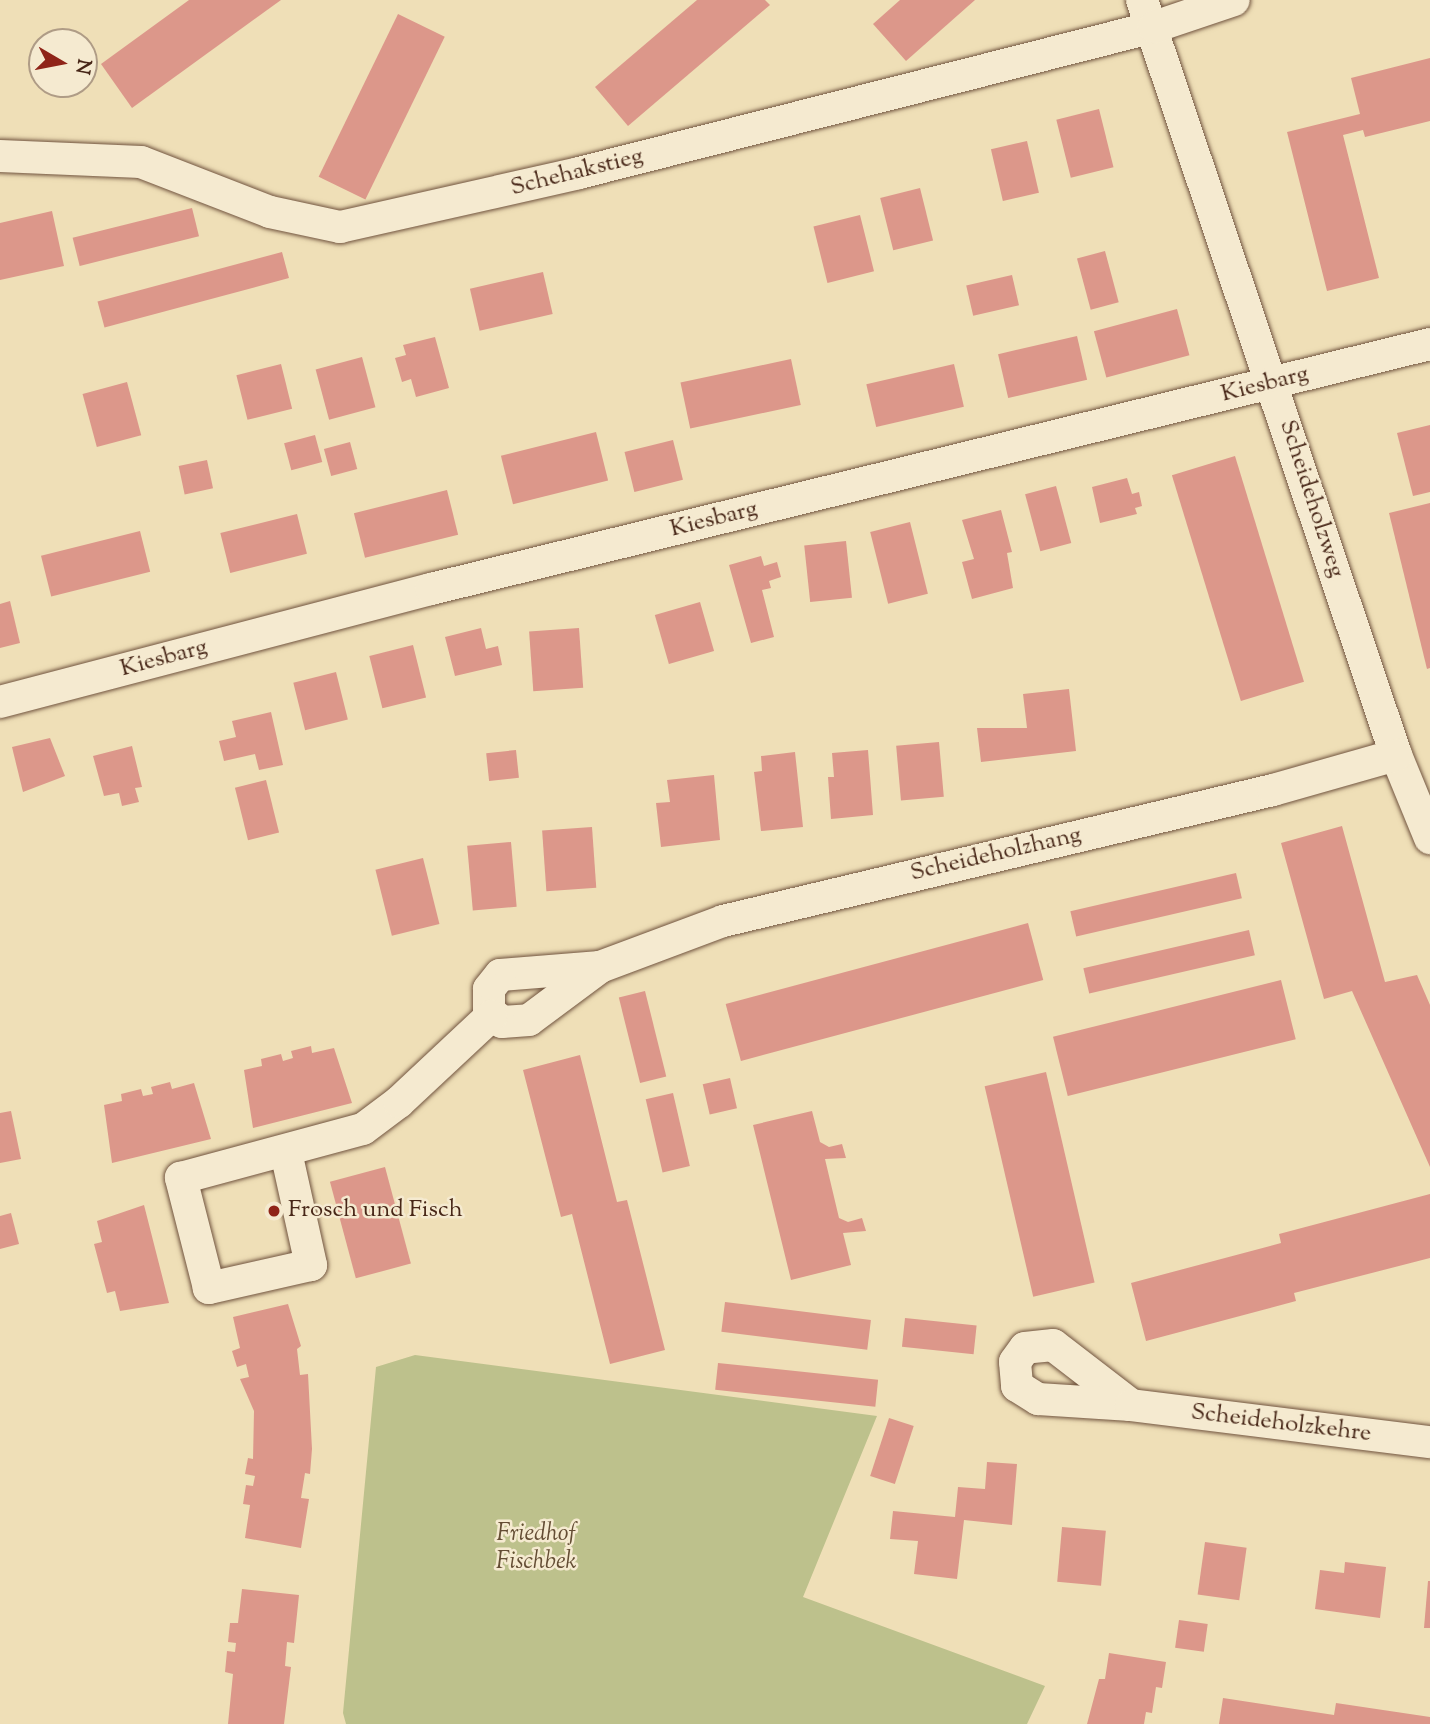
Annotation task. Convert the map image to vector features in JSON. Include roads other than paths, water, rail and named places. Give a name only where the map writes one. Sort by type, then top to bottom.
[{"type":"street","name":"Schehakstieg","points":[[0,156],[141,162],[270,212],[340,228],[579,173],[1148,13],[1234,0]]},
{"type":"street","name":"Scheideholzweg","points":[[1148,13],[1396,755],[1430,838]]},
{"type":"street","name":"Kiesbarg","points":[[0,702],[431,589],[1430,344]]},
{"type":"street","name":"Scheideholzhang","points":[[600,967],[500,975],[487,997],[491,1016],[511,1024],[528,1020],[600,967],[675,935],[781,905],[1273,790],[1396,755]]},
{"type":"street","points":[[286,1152],[311,1265],[209,1288],[181,1178],[342,1138],[382,1116],[491,1016]]},
{"type":"street","name":"Scheideholzkehre","points":[[1131,1405],[1430,1442]]},
{"type":"place","name":"Frosch und Fisch","points":[[274,1211]]},
{"type":"park label","name":"Friedhof Fischbek","points":[[536,1549]]}]
